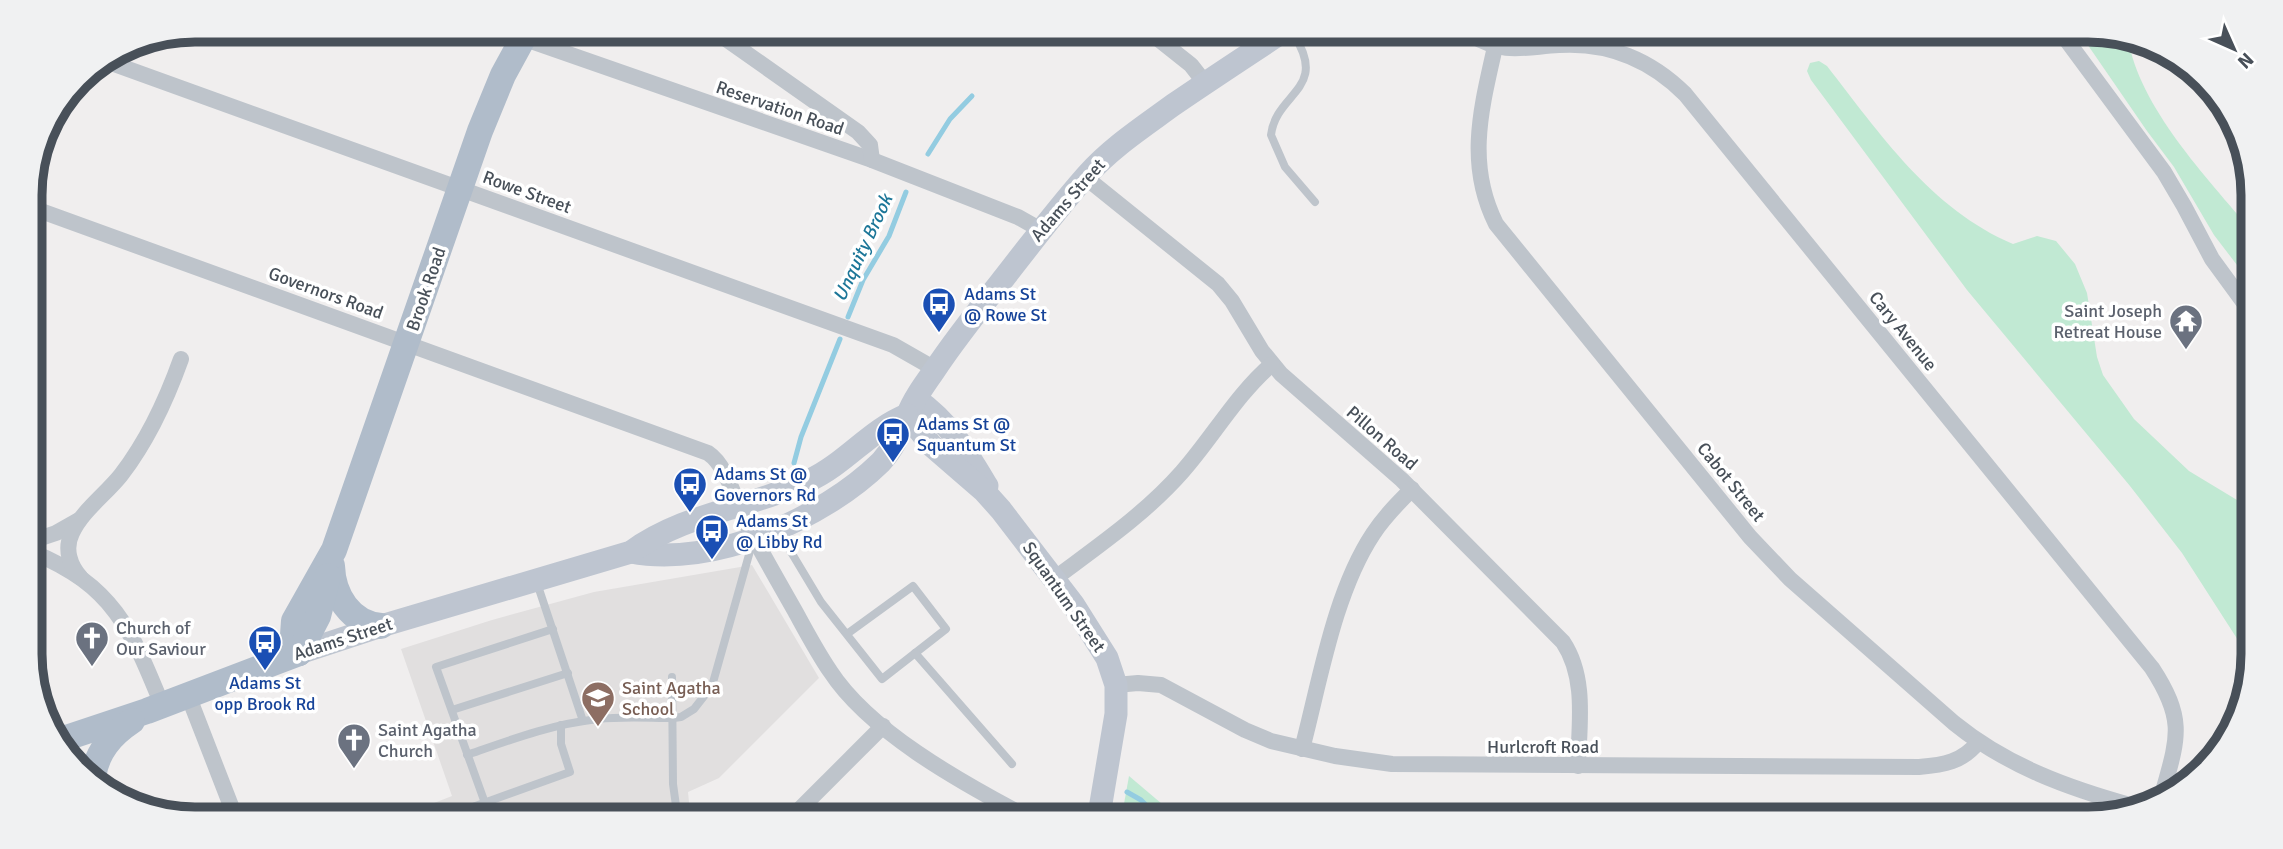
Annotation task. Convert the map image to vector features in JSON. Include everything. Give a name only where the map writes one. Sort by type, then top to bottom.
[{"type":"main road","name":"Brook Road","points":[[299,653],[293,635],[294,621],[301,604],[321,576],[334,550],[459,188],[514,42]]},
{"type":"main road","name":"Adams Street","points":[[631,552],[659,556],[686,554],[753,538],[803,518],[831,502],[864,477],[897,441],[912,407],[935,369],[1085,177],[1129,137],[1267,42]]},
{"type":"main road","name":"Adams Street","points":[[67,738],[381,626],[631,552],[666,530],[817,477],[912,407]]},
{"type":"main road","name":"Squantum Street","points":[[912,407],[932,446],[984,491],[1001,510],[1054,579],[1103,651],[1116,685],[1116,714],[1100,807]]},
{"type":"main road","points":[[817,477],[831,502]]},
{"type":"main road","points":[[334,550],[334,580],[343,603],[359,620],[381,626]]},
{"type":"main road","points":[[94,769],[96,760],[105,744],[120,730],[154,708]]},
{"type":"street","name":"Reservation Road","points":[[540,42],[872,160],[1018,217],[1041,230]]},
{"type":"street","points":[[730,42],[849,126],[870,145],[872,160]]},
{"type":"street","points":[[1163,42],[1191,65],[1205,83]]},
{"type":"street","name":"Cary Avenue","points":[[1485,42],[1495,47],[1523,49],[1572,44],[1616,51],[1655,69],[1685,94],[2152,668],[2172,705],[2177,728],[2164,787]]},
{"type":"street","points":[[2068,42],[2164,172],[2208,252],[2241,298]]},
{"type":"street","name":"Cabot Street","points":[[1495,47],[1481,112],[1478,150],[1484,197],[1504,236],[1763,551],[1800,588],[1978,742],[2035,774],[2122,803]]},
{"type":"street","name":"Rowe Street","points":[[115,64],[893,345],[935,369]]},
{"type":"street","name":"Pillon Road","points":[[1085,177],[1218,284],[1272,364],[1291,384],[1412,489],[1556,634],[1570,652],[1579,685],[1578,766]]},
{"type":"street","name":"Governors Road","points":[[42,211],[708,453],[719,463],[753,538],[842,687],[883,726],[959,779],[1009,807]]},
{"type":"street","points":[[81,579],[72,566],[68,550],[72,533],[140,449],[167,398],[181,359]]},
{"type":"street","points":[[1054,579],[1126,525],[1160,495],[1192,460],[1243,393],[1272,364]]},
{"type":"street","points":[[1303,749],[1334,625],[1350,578],[1371,536],[1412,489]]},
{"type":"street","points":[[42,538],[81,519]]},
{"type":"street","points":[[42,556],[57,562],[108,601],[129,630],[141,654],[154,708]]},
{"type":"street","name":"Hurlcroft Road","points":[[1116,685],[1161,685],[1270,741],[1343,758],[1392,764],[1919,767],[1957,760],[1966,756],[1978,742]]},
{"type":"street","points":[[188,695],[231,807]]},
{"type":"street","points":[[802,807],[883,726]]},
{"type":"lane","points":[[1298,42],[1304,53],[1304,76],[1275,121],[1271,135],[1285,167],[1315,202]]},
{"type":"lane","points":[[778,529],[821,602],[846,634],[882,678],[946,629],[914,586],[846,634]]},
{"type":"lane","points":[[467,755],[561,725],[605,718],[674,718],[694,709],[712,686],[753,538]]},
{"type":"lane","points":[[536,580],[583,721]]},
{"type":"lane","points":[[485,803],[436,667],[553,629]]},
{"type":"lane","points":[[915,653],[1012,764]]},
{"type":"lane","points":[[452,710],[568,673]]},
{"type":"lane","points":[[672,677],[673,784],[676,807]]},
{"type":"lane","points":[[473,807],[570,772],[561,744],[561,725]]},
{"type":"shaded area","name":"Saint Agatha School","points":[[752,565],[819,678],[719,778],[688,792],[689,807],[436,807],[434,803],[452,796],[401,649],[594,592]]},
{"type":"green space","points":[[2086,42],[2108,43],[2131,48],[2146,90],[2160,115],[2196,165],[2241,218],[2241,270],[2214,235],[2174,167]]},
{"type":"green space","points":[[1819,61],[1827,66],[1909,167],[1957,211],[2013,244],[2037,236],[2056,241],[2075,264],[2087,293],[2097,357],[2103,375],[2134,419],[2189,471],[2237,500],[2241,500],[2241,645],[2182,553],[2130,486],[1967,290],[1811,80],[1807,71],[1810,63]]},
{"type":"green space","points":[[1129,776],[1166,807],[1123,807]]},
{"type":"waterway","name":"Unquity Brook","points":[[928,154],[950,119],[972,96]]},
{"type":"waterway","name":"Unquity Brook","points":[[848,317],[863,280],[889,236],[906,192]]},
{"type":"waterway","name":"Unquity Brook","points":[[794,463],[801,437],[840,339]]},
{"type":"waterway","name":"Unquity Brook","points":[[1127,792],[1148,807]]},
{"type":"place","name":"Adams St @ Rowe St","points":[[939,334]]},
{"type":"place","name":"Saint Joseph Retreat House","points":[[2186,351]]},
{"type":"place","name":"Adams St @ Squantum St","points":[[893,464]]},
{"type":"place","name":"Adams St @ Governors Rd","points":[[690,514]]},
{"type":"place","name":"Adams St @ Libby Rd","points":[[712,561]]},
{"type":"place","name":"Church of Our Saviour","points":[[92,668]]},
{"type":"place","name":"Adams St opp Brook Rd","points":[[265,672]]},
{"type":"place","name":"Saint Agatha School","points":[[598,728]]},
{"type":"place","name":"Saint Agatha Church","points":[[354,770]]}]
